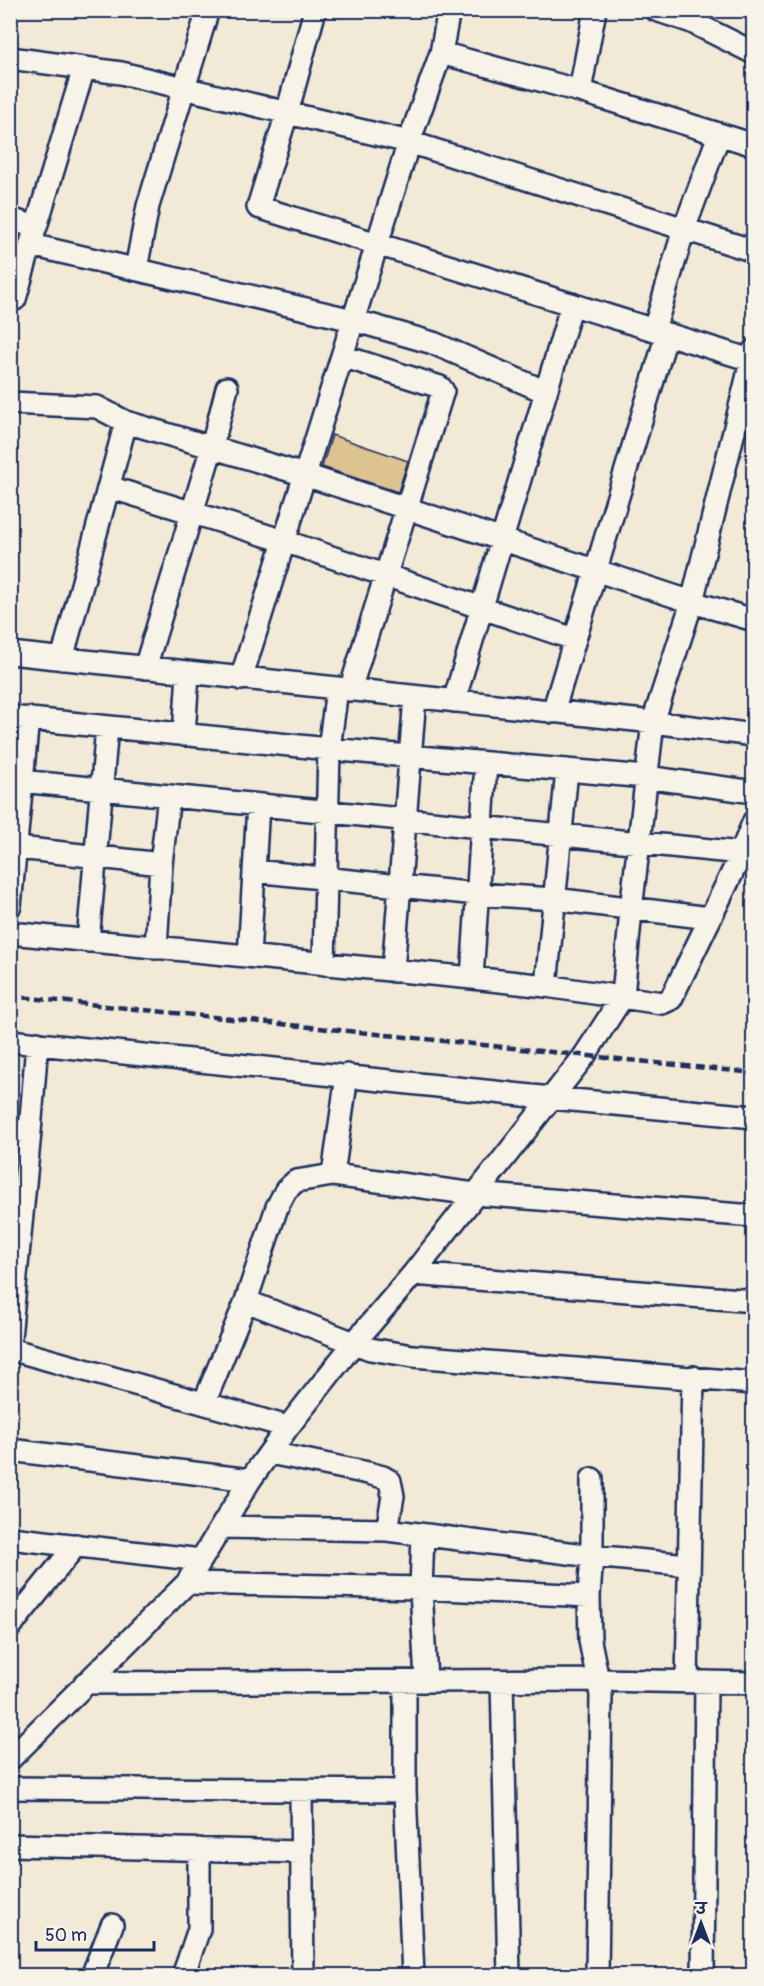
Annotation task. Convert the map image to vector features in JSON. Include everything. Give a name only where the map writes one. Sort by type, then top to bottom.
[{"type":"street","points":[[136,269],[148,206],[208,10]]},
{"type":"street","points":[[10,1759],[187,1583],[250,1480],[288,1426],[413,1274],[585,1055],[623,996],[653,722],[692,602],[752,357],[660,332],[258,207],[315,10]]},
{"type":"street","points":[[241,679],[409,142],[441,54],[449,10]]},
{"type":"street","points":[[580,91],[595,10]]},
{"type":"street","points":[[657,10],[695,16],[753,53]]},
{"type":"street","points":[[441,54],[580,91],[753,145]]},
{"type":"street","points":[[10,58],[121,73],[409,142],[753,250]]},
{"type":"street","points":[[15,299],[84,68]]},
{"type":"street","points":[[553,712],[595,570],[660,332],[684,229],[719,135]]},
{"type":"street","points":[[10,219],[34,236],[136,269],[353,320],[434,343],[546,392]]},
{"type":"street","points":[[454,701],[572,304]]},
{"type":"street","points":[[324,964],[329,749],[343,690],[385,575],[443,391],[440,387],[342,356]]},
{"type":"street","points":[[145,668],[212,447],[227,388]]},
{"type":"street","points":[[10,403],[97,407],[126,422],[305,475],[753,620]]},
{"type":"street","points":[[62,659],[126,422]]},
{"type":"street","points":[[109,487],[284,540],[574,639]]},
{"type":"street","points":[[10,653],[653,722],[753,735]]},
{"type":"street","points":[[184,735],[188,673]]},
{"type":"street","points":[[393,970],[415,697]]},
{"type":"street","points":[[10,906],[19,717],[329,749],[646,777],[753,792]]},
{"type":"street","points":[[88,941],[107,727]]},
{"type":"street","points":[[472,978],[480,827],[486,763]]},
{"type":"street","points":[[546,986],[567,770]]},
{"type":"street","points":[[16,781],[639,843],[743,862]]},
{"type":"street","points":[[156,948],[161,864],[169,796]]},
{"type":"street","points":[[249,956],[258,805]]},
{"type":"street","points":[[10,933],[472,978],[623,996],[655,1003],[667,1002],[671,999],[710,918],[743,862],[753,821]]},
{"type":"street","points":[[13,847],[161,864]]},
{"type":"street","points":[[254,871],[477,894],[554,899],[710,918]]},
{"type":"street","points":[[10,1041],[753,1117]]},
{"type":"street","points":[[10,1338],[20,1131],[37,1043]]},
{"type":"street","points":[[333,1175],[347,1075]]},
{"type":"street","points":[[204,1403],[246,1301],[277,1207],[286,1190],[296,1181],[333,1175],[475,1194],[753,1216]]},
{"type":"street","points":[[413,1274],[753,1301]]},
{"type":"street","points":[[246,1301],[370,1349],[413,1356],[753,1383]]},
{"type":"street","points":[[10,1349],[288,1426]]},
{"type":"street","points":[[693,1377],[688,1564],[696,1682],[703,1976]]},
{"type":"street","points":[[10,1450],[250,1480]]},
{"type":"street","points":[[270,1454],[368,1473],[390,1481],[393,1496],[387,1530]]},
{"type":"street","points":[[592,1479],[590,1641],[601,1695],[597,1976]]},
{"type":"street","points":[[222,1527],[387,1530],[592,1556],[688,1564]]},
{"type":"street","points":[[413,1976],[405,1791],[416,1682],[423,1535]]},
{"type":"street","points":[[10,1538],[201,1560]]},
{"type":"street","points":[[10,1627],[76,1545]]},
{"type":"street","points":[[187,1583],[421,1588],[589,1596]]},
{"type":"street","points":[[85,1683],[599,1680],[753,1683]]},
{"type":"street","points":[[502,1681],[509,1976]]},
{"type":"street","points":[[10,1788],[405,1791]]},
{"type":"street","points":[[301,1791],[303,1976]]},
{"type":"street","points":[[10,1845],[302,1852]]},
{"type":"street","points":[[183,1976],[199,1929],[199,1849]]},
{"type":"street","points":[[92,1976],[112,1925]]},
{"type":"building","points":[[332,435],[408,461],[398,492],[322,467]]},
{"type":"railway","points":[[10,996],[754,1073]]}]
